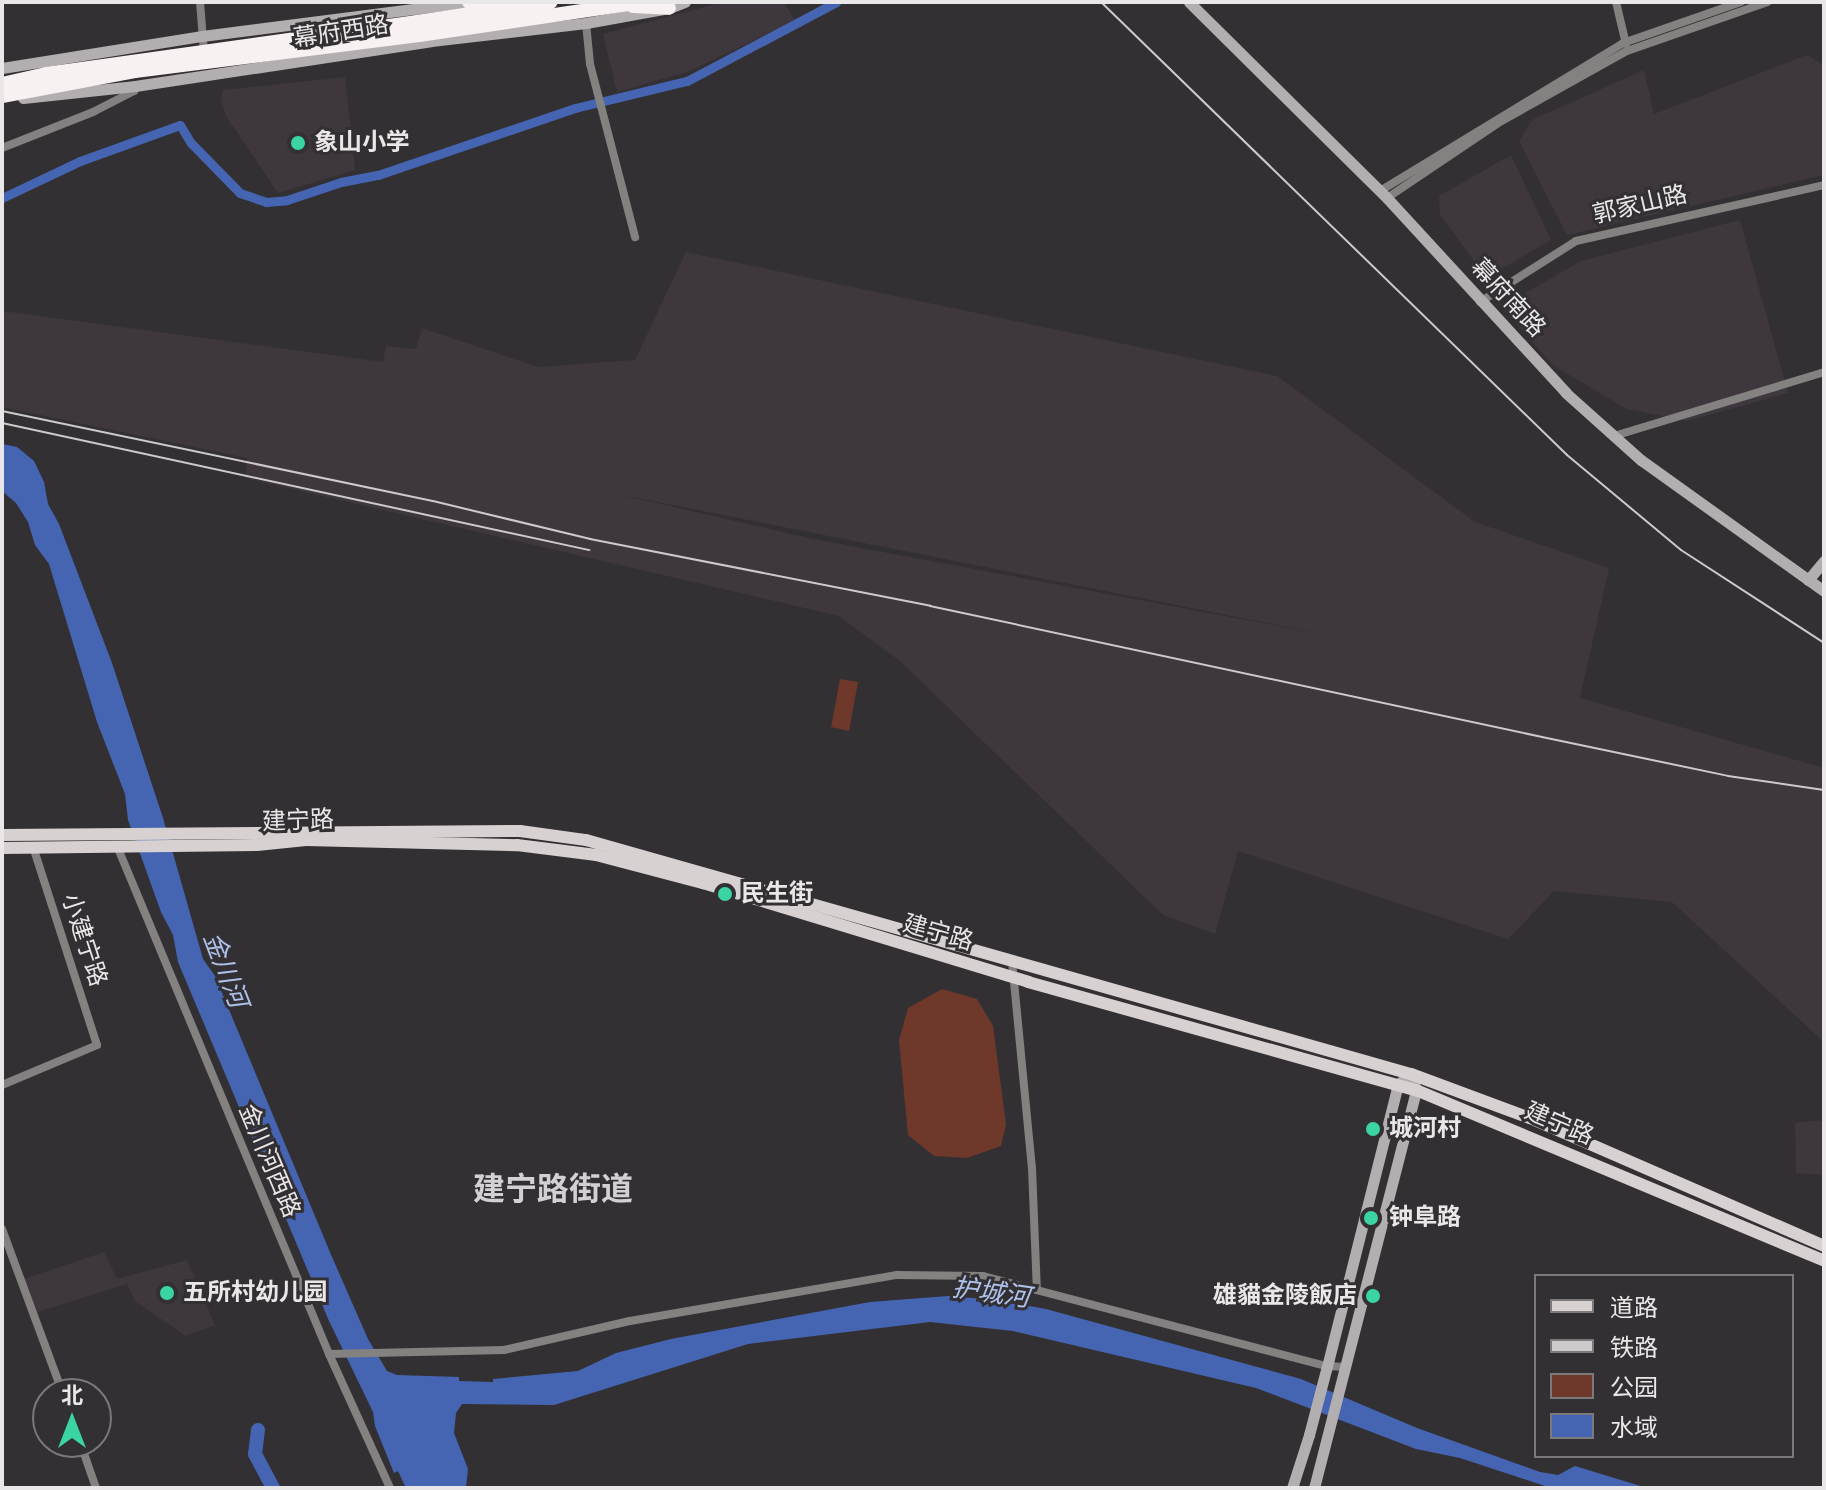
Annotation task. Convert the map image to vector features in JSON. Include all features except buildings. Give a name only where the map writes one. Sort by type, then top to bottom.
[{"type":"highway","points":[[468,2],[513,8]]},
{"type":"highway","name":"幕府西路","points":[[2,98],[135,71],[418,28],[551,2]]},
{"type":"highway","name":"幕府西路","points":[[2,84],[61,72],[418,28],[458,28],[642,2]]},
{"type":"highway","points":[[624,5],[669,8]]},
{"type":"highway","points":[[434,40],[458,28]]},
{"type":"main road","name":"建宁路","points":[[2,835],[132,840],[520,831],[586,840],[1411,1074],[1530,1118],[1824,1246]]},
{"type":"main road","name":"建宁路","points":[[306,836],[517,845],[596,855],[703,883],[1015,978],[1416,1090],[1824,1261]]},
{"type":"main road","name":"建宁路","points":[[2,848],[117,846],[132,840]]},
{"type":"street","points":[[200,2],[207,75]]},
{"type":"street","name":"幕府西路","points":[[2,68],[202,36],[468,2]]},
{"type":"street","name":"幕府西路","points":[[2,98],[135,86],[434,40],[586,23],[669,8],[685,2]]},
{"type":"street","name":"幕府南路","points":[[1189,2],[1384,195],[1566,393],[1653,468],[1824,591]]},
{"type":"street","points":[[1616,2],[1627,51]]},
{"type":"street","points":[[1384,195],[1623,43],[1741,2]]},
{"type":"street","points":[[1384,195],[1498,123],[1627,51],[1768,2]]},
{"type":"street","points":[[586,23],[603,120],[635,237]]},
{"type":"street","points":[[254,30],[247,44],[248,52],[262,67]]},
{"type":"street","points":[[152,44],[160,50],[161,58],[155,65]]},
{"type":"street","points":[[88,91],[101,80],[126,70],[205,58]]},
{"type":"street","points":[[2,148],[93,112],[134,91],[135,86]]},
{"type":"street","name":"郭家山路","points":[[1480,302],[1576,241],[1824,185]]},
{"type":"street","points":[[1614,436],[1824,372]]},
{"type":"street","points":[[1808,580],[1824,561]]},
{"type":"street","name":"金川河西路","points":[[117,846],[329,1354],[390,1488]]},
{"type":"street","name":"小建宁路","points":[[2,1085],[97,1045],[33,847]]},
{"type":"street","points":[[1012,961],[1032,1168],[1037,1290]]},
{"type":"street","points":[[1292,1488],[1309,1435],[1398,1084],[1411,1074],[1416,1090],[1314,1488]]},
{"type":"street","points":[[2,1229],[57,1378]]},
{"type":"street","points":[[329,1354],[504,1350],[630,1321],[897,1275],[983,1276],[1327,1366],[1346,1367]]},
{"type":"street","points":[[86,1458],[96,1488]]},
{"type":"shaded area","points":[[723,2],[784,2],[795,21],[687,72],[617,92],[603,34]]},
{"type":"shaded area","points":[[1807,55],[1824,65],[1824,175],[1567,235],[1519,141],[1532,120],[1644,70],[1654,114]]},
{"type":"shaded area","name":"象山小学","points":[[345,77],[355,170],[278,193],[226,116],[221,99],[223,90]]},
{"type":"shaded area","points":[[1511,155],[1551,240],[1486,278],[1440,214],[1439,196]]},
{"type":"shaded area","points":[[1740,220],[1788,393],[1687,421],[1627,409],[1554,366],[1501,307],[1581,261]]},
{"type":"shaded area","points":[[686,252],[1277,376],[1475,522],[1609,568],[1580,698],[1824,768],[1824,1042],[1672,902],[1554,891],[1508,939],[1238,851],[1215,934],[1163,915],[900,661],[839,616],[245,478],[247,458],[2,407],[2,311],[383,362],[386,346],[416,349],[422,328],[538,367],[635,360]],"holes":[[[613,493],[1337,637],[813,539]]]},
{"type":"shaded area","points":[[1824,1120],[1824,1175],[1796,1173],[1795,1123]]},
{"type":"shaded area","name":"五所村幼儿园","points":[[104,1252],[117,1279],[187,1260],[215,1325],[186,1336],[136,1302],[127,1284],[34,1313],[21,1280]]},
{"type":"green space","points":[[840,679],[858,682],[849,731],[831,727]]},
{"type":"green space","points":[[942,989],[977,999],[993,1026],[1006,1124],[1001,1146],[967,1158],[934,1156],[908,1135],[899,1040],[908,1008]]},
{"type":"water","points":[[2,444],[17,447],[34,461],[44,482],[48,504],[59,524],[112,663],[163,818],[203,959],[215,976],[368,1339],[387,1371],[397,1375],[459,1377],[459,1381],[493,1382],[493,1379],[578,1371],[616,1353],[671,1339],[870,1302],[948,1296],[997,1300],[1046,1309],[1301,1379],[1417,1428],[1540,1472],[1558,1475],[1575,1466],[1647,1488],[1551,1488],[1460,1458],[1416,1449],[1256,1388],[1013,1331],[930,1322],[748,1344],[554,1405],[462,1404],[456,1413],[454,1433],[468,1469],[466,1488],[406,1488],[398,1471],[394,1473],[375,1426],[373,1412],[329,1321],[178,962],[173,935],[161,912],[128,820],[125,794],[97,722],[49,564],[35,545],[28,522],[16,503],[2,491]]},
{"type":"waterway","points":[[2,198],[80,161],[180,125],[191,143],[240,193],[266,202],[287,200],[341,182],[378,175],[575,108],[687,81],[836,2]]},
{"type":"waterway","name":"护城河","points":[[258,1430],[255,1454],[273,1488]]},
{"type":"railway","points":[[1101,2],[1567,455],[1681,550],[1824,643]]},
{"type":"railway","points":[[2,411],[433,501],[590,539],[930,606],[1728,776],[1824,790]]},
{"type":"railway","points":[[2,423],[589,550]]},
{"type":"place","name":"象山小学","points":[[298,143]]},
{"type":"place","name":"民生街","points":[[725,894]]},
{"type":"place","name":"城河村","points":[[1373,1129]]},
{"type":"place","name":"钟阜路","points":[[1371,1218]]},
{"type":"place","name":"五所村幼儿园","points":[[167,1293]]},
{"type":"place","name":"雄貓金陵飯店","points":[[1373,1296]]},
{"type":"district","name":"建宁路街道","points":[[553,1190]]},
{"type":"water label","name":"金川河","points":[[225,970]]}]
